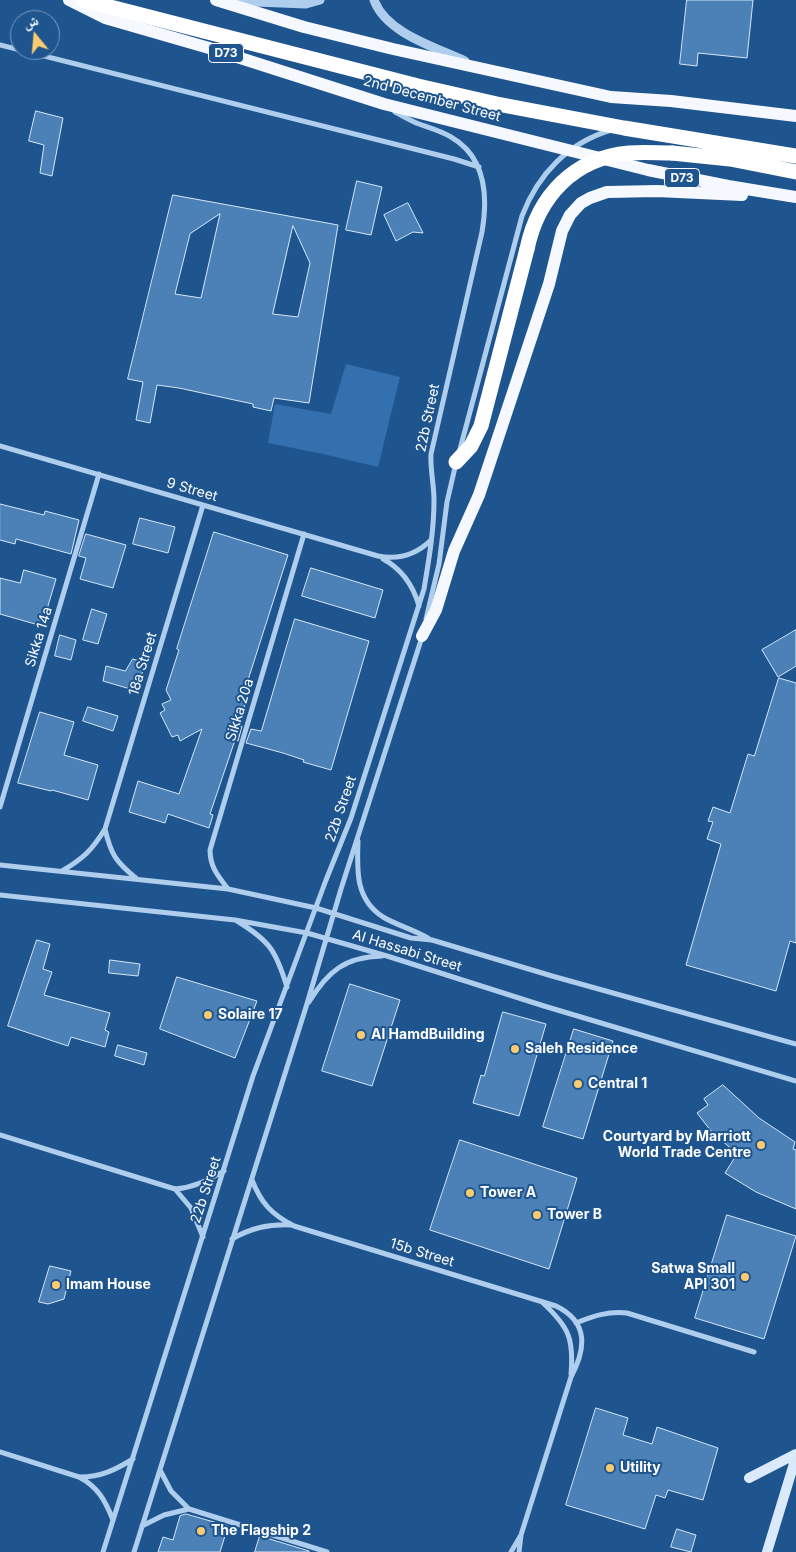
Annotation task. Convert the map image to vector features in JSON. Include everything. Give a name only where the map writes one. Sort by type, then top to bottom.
[{"type":"highway","points":[[83,0],[418,86],[507,106],[624,128],[796,156]]},
{"type":"highway","points":[[456,462],[471,446],[480,426],[534,222],[547,198],[577,170],[602,158],[643,152],[730,159],[796,172]]},
{"type":"main road","name":"2nd December Street","points":[[68,0],[104,18],[210,48],[384,104],[680,177],[796,197]]},
{"type":"main road","points":[[216,0],[304,27],[393,49],[611,97],[670,101],[796,116]]},
{"type":"main road","points":[[422,636],[436,610],[454,551],[479,495],[549,284],[562,231],[570,215],[590,198],[608,192],[657,190],[731,195],[768,192]]},
{"type":"main road","points":[[749,1478],[796,1456]]},
{"type":"main road","points":[[767,1552],[796,1456]]},
{"type":"street","points":[[216,0],[306,4],[320,0]]},
{"type":"street","points":[[374,0],[386,19],[398,30],[478,67]]},
{"type":"street","points":[[0,45],[454,159],[479,167]]},
{"type":"street","name":"22b Street","points":[[103,1552],[254,1076],[351,818],[419,606],[428,567],[434,499],[431,454],[485,217],[484,188],[479,167],[467,149],[455,139],[406,118],[384,104]]},
{"type":"street","name":"22b Street","points":[[134,1552],[306,1007],[333,914],[422,636],[439,564],[447,502],[456,462],[522,216],[541,179],[570,150],[596,135],[624,128]]},
{"type":"street","name":"9 Street","points":[[0,446],[386,558],[403,557],[418,551],[431,540]]},
{"type":"street","name":"Sikka 14a","points":[[0,807],[99,474]]},
{"type":"street","name":"18a Street","points":[[62,872],[91,851],[105,829],[203,505]]},
{"type":"street","name":"Sikka 20a","points":[[228,889],[214,872],[210,850],[304,534]]},
{"type":"street","name":"9 Street","points":[[378,556],[405,576],[411,585],[419,606]]},
{"type":"street","points":[[105,829],[110,850],[117,862],[139,880]]},
{"type":"street","points":[[359,833],[357,872],[358,882],[364,896],[375,911],[384,917],[432,940]]},
{"type":"street","name":"Al Hassabi Street","points":[[0,865],[228,889],[316,908],[411,938],[432,940],[552,976],[796,1044]]},
{"type":"street","name":"Al Hassabi Street","points":[[0,895],[235,920],[307,933],[796,1081]]},
{"type":"street","points":[[235,920],[256,932],[272,949],[280,964],[287,987]]},
{"type":"street","points":[[306,1007],[324,980],[349,961],[365,957],[387,956]]},
{"type":"street","points":[[0,1135],[175,1189],[199,1184],[224,1170]]},
{"type":"street","name":"15b Street","points":[[252,1179],[258,1194],[267,1207],[279,1218],[294,1226]]},
{"type":"street","points":[[175,1189],[190,1208],[203,1237]]},
{"type":"street","name":"15b Street","points":[[232,1240],[262,1226],[278,1224],[294,1226],[562,1309],[576,1323],[581,1336],[582,1350],[571,1377],[521,1535],[519,1552]]},
{"type":"street","name":"15b Street","points":[[543,1303],[559,1318],[568,1332],[572,1348],[571,1377]]},
{"type":"street","points":[[576,1323],[601,1314],[627,1313],[754,1352]]},
{"type":"street","points":[[0,1452],[79,1477],[90,1483],[106,1503],[113,1520]]},
{"type":"street","points":[[79,1477],[93,1477],[106,1474],[133,1459]]},
{"type":"street","points":[[160,1469],[172,1491],[189,1509],[327,1552]]},
{"type":"street","points":[[142,1526],[164,1515],[189,1509]]},
{"type":"street","name":"15b Street","points":[[511,1552],[521,1535]]},
{"type":"shaded area","points":[[346,364],[400,377],[378,467],[268,443],[275,404],[331,414]]},
{"type":"building","points":[[687,0],[753,0],[747,58],[698,53],[697,66],[680,64]]},
{"type":"building","points":[[36,111],[63,118],[52,176],[40,173],[44,145],[29,141]]},
{"type":"building","points":[[357,181],[382,187],[371,235],[346,230]]},
{"type":"building","points":[[173,195],[338,225],[309,403],[274,398],[271,411],[253,407],[253,404],[157,385],[150,423],[136,420],[143,382],[128,379]],"holes":[[[220,214],[201,298],[175,294],[190,234]],[[293,226],[310,263],[298,317],[273,314]]]},
{"type":"building","points":[[408,203],[423,233],[413,232],[396,241],[384,215]]},
{"type":"building","points":[[0,504],[44,515],[45,511],[79,520],[71,554],[16,539],[15,544],[0,540]]},
{"type":"building","points":[[140,518],[175,527],[168,553],[133,544]]},
{"type":"building","points":[[214,532],[288,555],[248,680],[250,681],[239,726],[242,726],[238,741],[235,740],[210,814],[213,815],[209,828],[168,814],[165,823],[129,812],[138,781],[179,794],[202,729],[180,741],[178,735],[172,737],[160,713],[165,710],[162,704],[171,700],[166,690]]},
{"type":"building","points":[[86,534],[126,545],[113,588],[80,579],[86,558],[79,556]]},
{"type":"building","points":[[311,568],[383,590],[375,618],[302,596]]},
{"type":"building","points":[[24,570],[56,579],[42,626],[0,614],[0,578],[20,583]]},
{"type":"building","points":[[92,609],[107,614],[98,644],[83,640]]},
{"type":"building","points":[[295,619],[369,641],[331,770],[303,762],[304,760],[283,753],[246,743],[251,729],[261,731]]},
{"type":"building","points":[[796,630],[796,666],[778,677],[762,650]]},
{"type":"building","points":[[60,635],[76,640],[71,660],[55,656]]},
{"type":"building","points":[[133,659],[145,663],[137,691],[103,681],[106,666],[125,671]]},
{"type":"building","points":[[779,678],[796,683],[796,943],[790,941],[776,991],[686,965],[721,844],[707,839],[713,822],[708,821],[713,807],[730,813],[748,754],[754,756]]},
{"type":"building","points":[[88,707],[118,716],[113,731],[83,721]]},
{"type":"building","points":[[40,712],[74,722],[64,755],[98,765],[88,800],[18,783]]},
{"type":"building","points":[[37,940],[50,944],[43,969],[52,972],[44,995],[110,1013],[105,1030],[109,1032],[105,1047],[71,1037],[68,1046],[8,1026]]},
{"type":"building","points":[[110,960],[140,964],[138,976],[109,973]]},
{"type":"building","name":"Solaire 17","points":[[177,977],[257,1001],[235,1058],[160,1029]]},
{"type":"building","name":"Al HamdBuilding","points":[[350,984],[400,1000],[372,1086],[322,1071]]},
{"type":"building","name":"Saleh Residence","points":[[503,1012],[546,1024],[519,1116],[473,1103],[481,1075],[484,1076]]},
{"type":"building","name":"Central 1","points":[[574,1029],[613,1041],[583,1139],[543,1127]]},
{"type":"building","points":[[118,1045],[147,1053],[144,1065],[115,1056]]},
{"type":"building","name":"Courtyard by Marriott World Trade Centre","points":[[723,1085],[759,1118],[795,1142],[793,1149],[796,1150],[796,1209],[756,1192],[725,1173],[737,1154],[711,1131],[697,1113],[708,1105],[704,1099]]},
{"type":"building","points":[[460,1140],[577,1178],[549,1269],[430,1230]]},
{"type":"building","name":"Satwa Small API 301","points":[[727,1215],[796,1236],[764,1339],[695,1318]]},
{"type":"building","name":"Imam House","points":[[50,1266],[71,1271],[64,1299],[48,1304],[39,1302]]},
{"type":"building","name":"Utility","points":[[596,1408],[628,1418],[623,1435],[652,1444],[657,1427],[718,1448],[703,1500],[668,1490],[665,1498],[656,1495],[645,1529],[566,1505]]},
{"type":"building","name":"The Flagship 2","points":[[186,1514],[228,1526],[220,1552],[158,1552],[163,1537],[173,1540],[180,1516]]},
{"type":"building","points":[[677,1529],[696,1535],[691,1552],[671,1547]]},
{"type":"building","points":[[260,1536],[309,1551],[309,1552],[255,1552]]},
{"type":"place","name":"Solaire 17","points":[[208,1015]]},
{"type":"place","name":"Al HamdBuilding","points":[[361,1035]]},
{"type":"place","name":"Saleh Residence","points":[[515,1049]]},
{"type":"place","name":"Central 1","points":[[578,1084]]},
{"type":"place","name":"Courtyard by Marriott World Trade Centre","points":[[761,1145]]},
{"type":"place","name":"Tower A","points":[[470,1193]]},
{"type":"place","name":"Tower B","points":[[537,1215]]},
{"type":"place","name":"Satwa Small API 301","points":[[745,1277]]},
{"type":"place","name":"Imam House","points":[[56,1285]]},
{"type":"place","name":"Utility","points":[[610,1468]]},
{"type":"place","name":"The Flagship 2","points":[[201,1531]]}]
